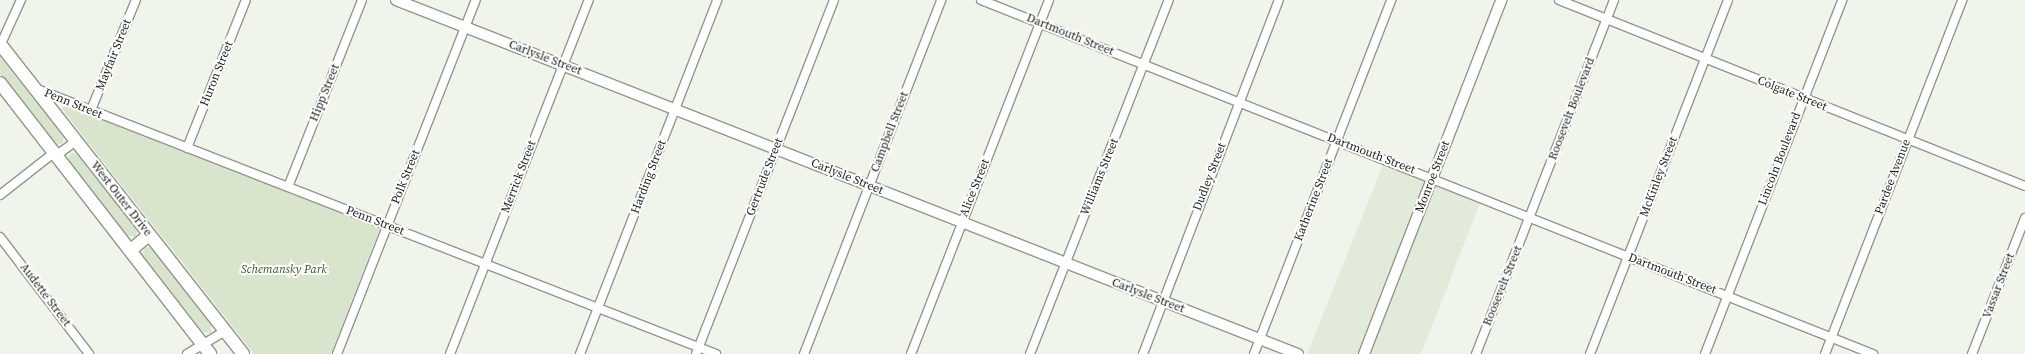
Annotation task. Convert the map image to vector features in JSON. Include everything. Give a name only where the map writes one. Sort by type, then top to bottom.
[{"type":"main road","name":"West Outer Drive","points":[[0,45],[243,354]]},
{"type":"main road","name":"West Outer Drive","points":[[0,83],[131,250],[207,350]]},
{"type":"main road","points":[[131,250],[150,235]]},
{"type":"street","points":[[0,45],[20,0]]},
{"type":"street","name":"Mayfair Street","points":[[91,110],[136,0]]},
{"type":"street","name":"Huron Street","points":[[187,148],[246,0]]},
{"type":"street","name":"Hipp Street","points":[[288,187],[362,0]]},
{"type":"street","name":"Carlysle Street","points":[[396,0],[1298,354]]},
{"type":"street","name":"Polk Street","points":[[337,354],[476,0]]},
{"type":"street","name":"Merrick Street","points":[[450,354],[589,0]]},
{"type":"street","name":"Harding Street","points":[[580,354],[718,0]]},
{"type":"street","name":"Gertrude Street","points":[[697,351],[834,0]]},
{"type":"street","name":"Campbell Street","points":[[804,354],[941,0]]},
{"type":"street","name":"Dartmouth Street","points":[[981,0],[1873,354]]},
{"type":"street","name":"Alice Street","points":[[911,354],[961,222],[1049,0]]},
{"type":"street","name":"Williams Street","points":[[1030,354],[1169,0]]},
{"type":"street","name":"Dudley Street","points":[[1143,354],[1279,0]]},
{"type":"street","name":"Katherine Street","points":[[1254,354],[1391,0]]},
{"type":"street","name":"Monroe Street","points":[[1364,354],[1500,0]]},
{"type":"street","name":"Colgate Street","points":[[1560,0],[1906,140],[2025,186]]},
{"type":"street","name":"Roosevelt Boulevard","points":[[1530,217],[1614,0]]},
{"type":"street","name":"McKinley Street","points":[[1590,354],[1728,0]]},
{"type":"street","name":"Lincoln Boulevard","points":[[1705,354],[1842,0]]},
{"type":"street","name":"Pardee Avenue","points":[[1825,354],[1906,140],[1962,0]]},
{"type":"street","name":"Penn Street","points":[[35,88],[598,308],[697,351],[716,354]]},
{"type":"street","points":[[0,195],[55,154],[76,141]]},
{"type":"street","name":"Roosevelt Street","points":[[1476,354],[1530,217]]},
{"type":"street","name":"Vassar Street","points":[[1972,354],[2025,218]]},
{"type":"street","name":"Audette Street","points":[[0,236],[89,354]]},
{"type":"street","points":[[187,354],[207,350],[225,331]]},
{"type":"shaded area","points":[[1385,160],[1482,198],[1421,354],[1307,354]]},
{"type":"green space","points":[[0,57],[64,137],[63,143],[55,145],[0,74]]},
{"type":"green space","name":"Schemansky Park","points":[[66,106],[380,228],[331,354],[254,354],[61,108]]},
{"type":"green space","points":[[71,153],[77,154],[135,228],[137,232],[136,237],[126,235],[68,160]]},
{"type":"green space","points":[[145,247],[151,248],[211,324],[211,333],[203,332],[142,255]]}]
